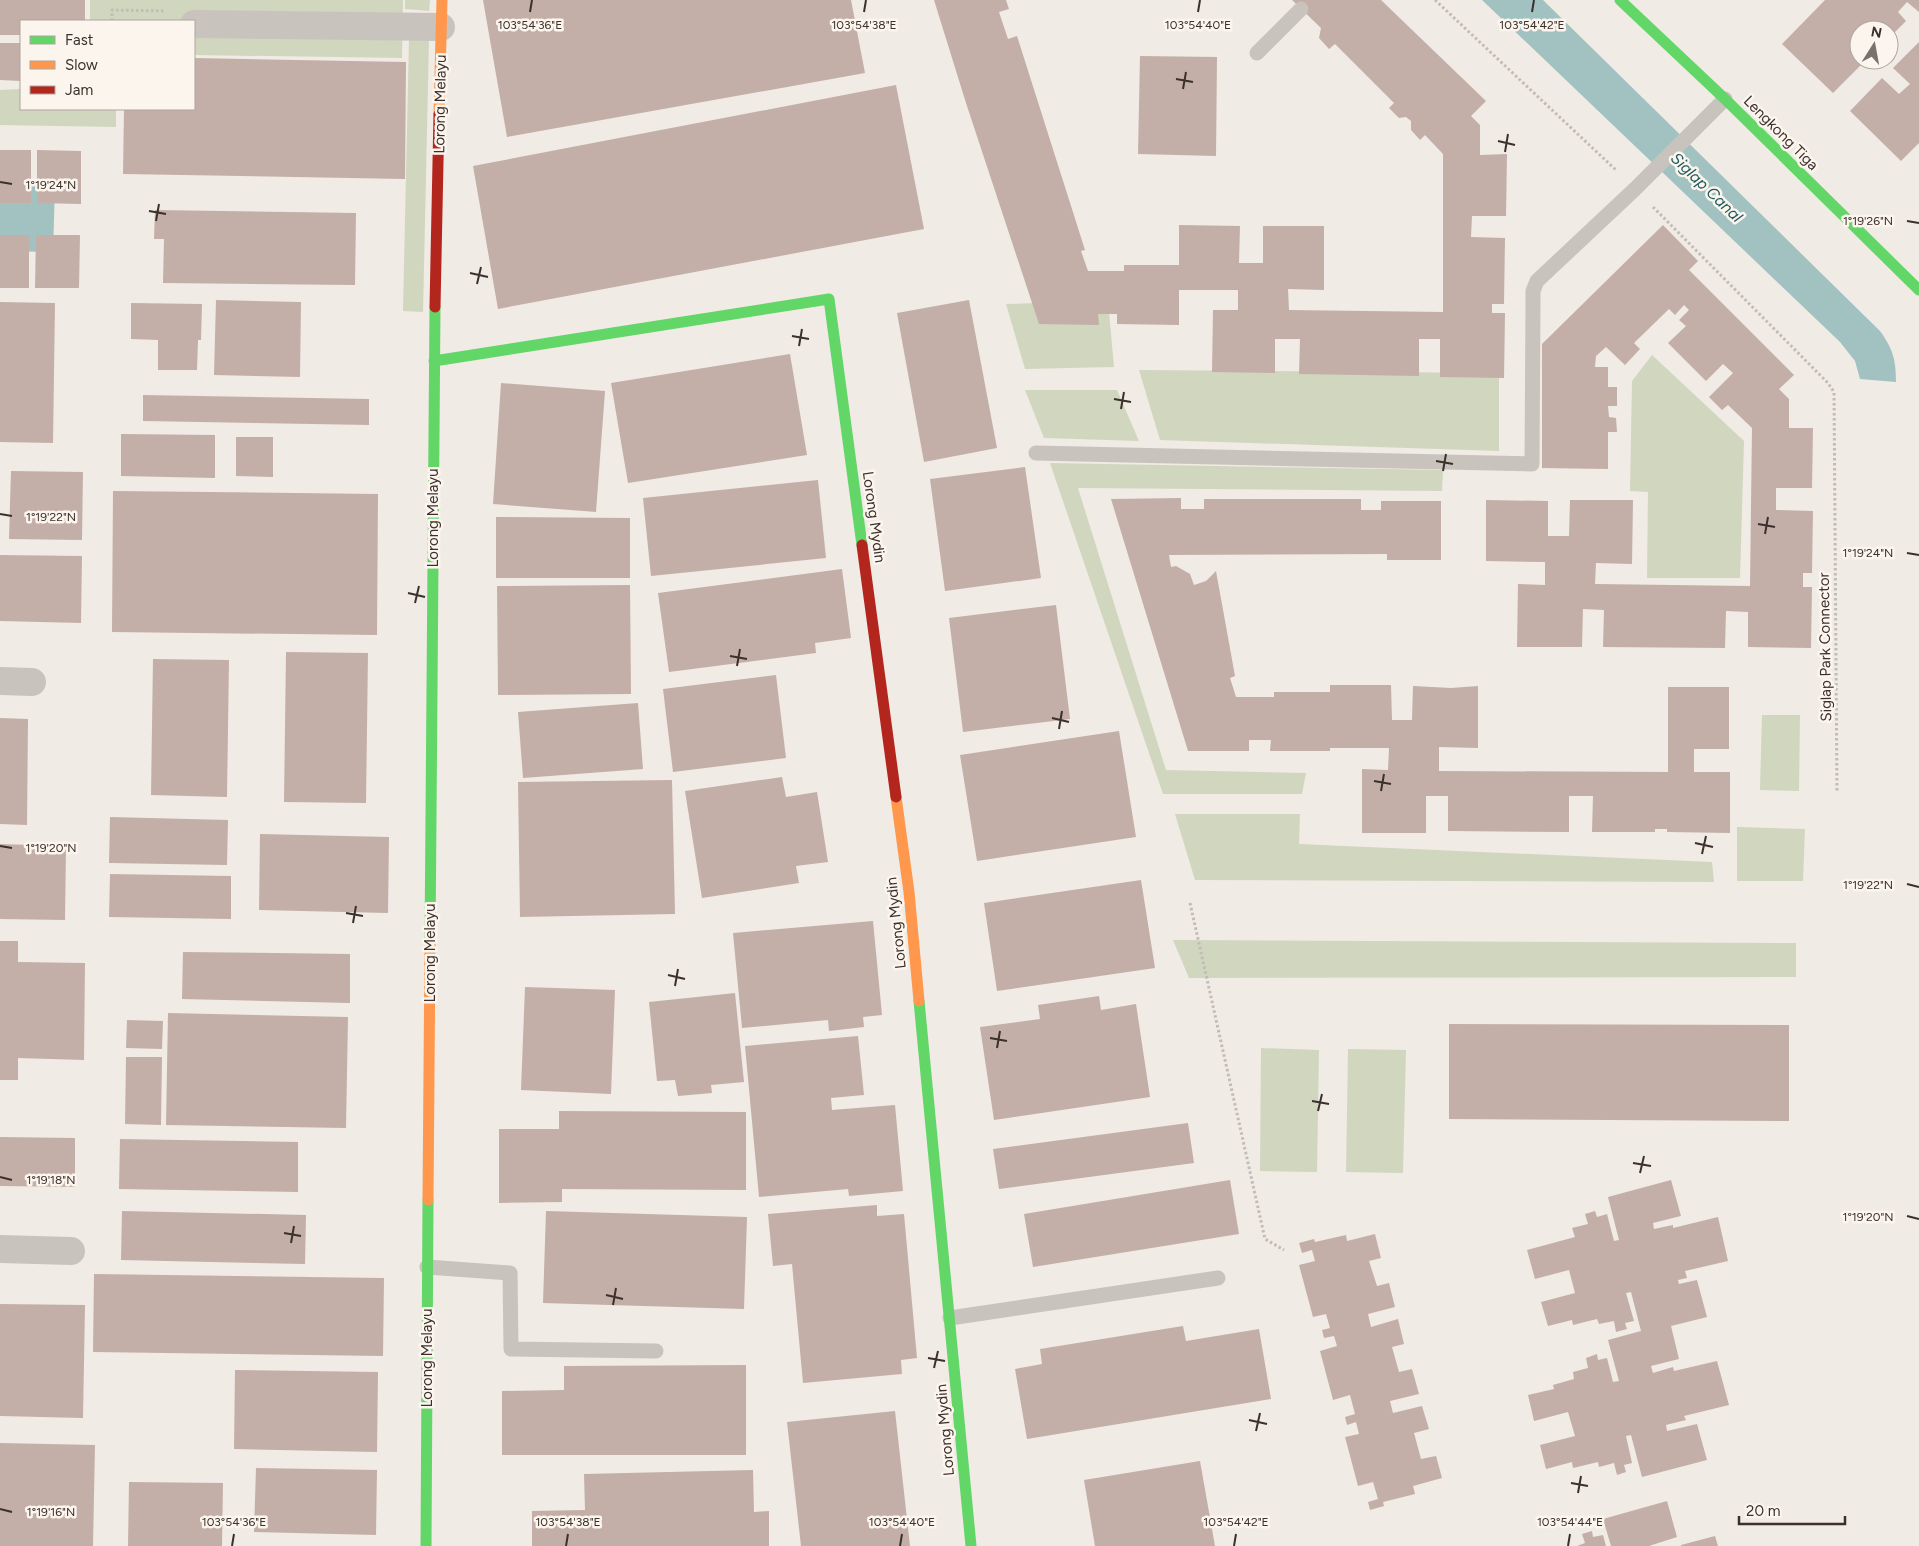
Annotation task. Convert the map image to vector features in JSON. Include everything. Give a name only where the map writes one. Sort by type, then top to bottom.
[{"type":"street","name":"Lorong Melayu","points":[[426,1546],[434,361],[442,0]]},
{"type":"street","name":"Lengkong Tiga","points":[[1620,0],[1725,99],[1919,290]]},
{"type":"street","points":[[195,24],[441,27]]},
{"type":"street","name":"Lorong Mydin","points":[[434,361],[829,298],[908,892],[971,1546]]},
{"type":"street","points":[[0,681],[32,682]]},
{"type":"street","points":[[0,1249],[71,1251]]},
{"type":"lane","points":[[1257,53],[1301,9]]},
{"type":"lane","points":[[1036,453],[1532,464],[1533,291],[1537,281],[1725,99]]},
{"type":"lane","points":[[428,1267],[510,1273],[511,1349],[656,1351]]},
{"type":"lane","points":[[950,1318],[1218,1278]]},
{"type":"path","name":"Siglap Park Connector","points":[[1828,383],[1834,392],[1837,792]]},
{"type":"path","points":[[1190,903],[1265,1238],[1284,1250]]},
{"type":"green space","points":[[90,0],[403,0],[402,58],[195,55],[195,20],[90,20]]},
{"type":"green space","points":[[405,0],[430,0],[429,11],[405,9]]},
{"type":"green space","points":[[409,39],[429,39],[423,312],[403,311]]},
{"type":"green space","points":[[20,89],[20,110],[116,110],[116,127],[0,125],[0,90]]},
{"type":"green space","points":[[1108,301],[1114,367],[1025,369],[1006,304]]},
{"type":"green space","points":[[1652,355],[1744,441],[1740,578],[1647,578],[1648,492],[1630,491],[1632,381]]},
{"type":"green space","points":[[1139,370],[1499,373],[1499,451],[1160,440]]},
{"type":"green space","points":[[1025,390],[1117,390],[1139,441],[1044,438]]},
{"type":"green space","points":[[1050,463],[1443,470],[1442,491],[1078,488],[1166,770],[1306,773],[1302,794],[1163,794]]},
{"type":"green space","points":[[1762,715],[1800,715],[1799,791],[1760,790]]},
{"type":"green space","points":[[1175,814],[1300,814],[1299,844],[1712,862],[1714,882],[1195,880]]},
{"type":"green space","points":[[1737,827],[1805,829],[1803,881],[1737,881]]},
{"type":"green space","points":[[1173,940],[1796,943],[1796,977],[1189,978]]},
{"type":"green space","points":[[1261,1048],[1319,1050],[1317,1172],[1260,1171]]},
{"type":"green space","points":[[1348,1049],[1406,1050],[1403,1173],[1346,1172]]},
{"type":"water","name":"Siglap Canal","points":[[1482,0],[1543,0],[1880,331],[1893,355],[1896,382],[1860,379],[1855,361],[1840,342]]},
{"type":"water","points":[[0,185],[55,186],[53,252],[0,251]]},
{"type":"building","points":[[0,0],[85,0],[85,20],[20,20],[20,35],[0,35]]},
{"type":"building","points":[[483,0],[851,0],[865,73],[507,137]]},
{"type":"building","points":[[934,0],[1006,0],[1009,9],[999,12],[1008,39],[1017,36],[1085,250],[1081,251],[1088,271],[1124,271],[1124,265],[1179,265],[1179,225],[1240,226],[1239,263],[1263,263],[1263,226],[1324,226],[1324,290],[1288,289],[1289,310],[1443,312],[1443,154],[1425,135],[1420,140],[1411,130],[1411,121],[1406,117],[1399,118],[1389,108],[1394,103],[1335,44],[1329,49],[1319,38],[1321,28],[1292,0],[1381,0],[1486,101],[1471,116],[1480,125],[1480,155],[1507,154],[1506,216],[1472,216],[1471,237],[1505,238],[1504,304],[1492,304],[1492,313],[1505,313],[1504,378],[1440,377],[1440,339],[1419,339],[1419,376],[1299,374],[1300,339],[1275,339],[1275,373],[1212,372],[1213,310],[1238,310],[1238,290],[1179,290],[1179,325],[1117,324],[1117,314],[1098,314],[1099,325],[1039,324]]},
{"type":"building","points":[[1825,0],[1919,0],[1919,12],[1907,2],[1898,12],[1906,21],[1899,28],[1899,20],[1849,20],[1849,70],[1856,70],[1833,93],[1782,44]]},
{"type":"building","points":[[1919,42],[1919,143],[1901,161],[1850,111],[1882,78],[1899,94],[1910,84],[1895,70],[1899,70],[1899,62]]},
{"type":"building","points":[[0,43],[20,43],[20,81],[0,80]]},
{"type":"building","points":[[1140,56],[1217,57],[1216,156],[1138,154]]},
{"type":"building","points":[[195,58],[406,62],[405,179],[123,174],[124,110],[195,110]]},
{"type":"building","points":[[896,85],[924,229],[498,309],[473,166]]},
{"type":"building","points":[[0,150],[31,150],[31,203],[0,203]]},
{"type":"building","points":[[37,150],[81,151],[81,204],[37,203]]},
{"type":"building","points":[[155,210],[356,213],[355,285],[163,283],[164,239],[154,239]]},
{"type":"building","points":[[1663,225],[1698,261],[1689,270],[1794,375],[1779,389],[1789,399],[1789,428],[1813,428],[1812,488],[1776,488],[1776,510],[1813,511],[1812,573],[1803,573],[1803,587],[1812,587],[1811,648],[1748,647],[1748,612],[1726,611],[1725,648],[1603,647],[1604,610],[1583,609],[1582,647],[1517,647],[1518,584],[1545,585],[1545,562],[1486,561],[1486,500],[1548,501],[1548,536],[1569,536],[1570,500],[1633,500],[1632,564],[1596,563],[1595,584],[1750,586],[1752,428],[1728,405],[1722,410],[1709,397],[1733,373],[1723,364],[1706,381],[1668,343],[1686,326],[1679,320],[1689,310],[1684,305],[1675,315],[1669,309],[1634,343],[1640,349],[1625,365],[1606,347],[1596,356],[1595,367],[1608,367],[1608,387],[1617,387],[1617,406],[1608,406],[1609,417],[1616,418],[1617,432],[1608,432],[1608,469],[1542,468],[1542,344]]},
{"type":"building","points":[[0,235],[29,235],[29,288],[0,288]]},
{"type":"building","points":[[36,235],[80,235],[79,288],[35,288]]},
{"type":"building","points":[[216,300],[301,302],[300,377],[214,375]]},
{"type":"building","points":[[969,300],[997,448],[924,462],[897,313]]},
{"type":"building","points":[[0,302],[55,303],[53,443],[0,442]]},
{"type":"building","points":[[131,303],[202,304],[201,340],[198,340],[197,370],[158,370],[158,340],[131,339]]},
{"type":"building","points":[[790,354],[807,455],[628,483],[611,383]]},
{"type":"building","points":[[501,383],[605,391],[596,512],[493,504]]},
{"type":"building","points":[[143,395],[369,399],[369,425],[143,421]]},
{"type":"building","points":[[121,434],[215,435],[215,478],[121,476]]},
{"type":"building","points":[[236,437],[273,437],[273,477],[236,476]]},
{"type":"building","points":[[1025,467],[1041,578],[945,591],[930,479]]},
{"type":"building","points":[[11,471],[83,472],[82,540],[9,539]]},
{"type":"building","points":[[818,480],[826,558],[651,576],[643,498]]},
{"type":"building","points":[[113,491],[378,494],[377,635],[112,632]]},
{"type":"building","points":[[1181,498],[1181,509],[1204,509],[1204,499],[1361,499],[1361,510],[1381,510],[1381,501],[1441,501],[1441,560],[1387,560],[1387,554],[1169,555],[1171,567],[1176,566],[1190,574],[1194,585],[1206,581],[1216,571],[1235,676],[1230,678],[1236,697],[1274,697],[1274,692],[1330,692],[1330,685],[1391,685],[1392,720],[1412,720],[1413,686],[1451,688],[1478,686],[1478,748],[1439,747],[1439,771],[1668,772],[1668,687],[1729,687],[1729,749],[1694,749],[1694,772],[1730,772],[1730,833],[1667,832],[1667,829],[1655,829],[1655,832],[1592,832],[1593,796],[1569,796],[1569,832],[1448,831],[1448,796],[1426,796],[1426,833],[1362,833],[1362,769],[1388,770],[1389,748],[1330,748],[1330,751],[1270,751],[1271,740],[1249,740],[1249,751],[1188,751],[1111,499]]},
{"type":"building","points":[[496,517],[630,518],[630,578],[496,578]]},
{"type":"building","points":[[0,555],[82,556],[81,623],[0,621]]},
{"type":"building","points":[[842,569],[851,638],[815,643],[816,653],[669,672],[658,593]]},
{"type":"building","points":[[630,585],[631,694],[498,695],[497,586]]},
{"type":"building","points":[[1056,605],[1070,719],[963,732],[949,618]]},
{"type":"building","points":[[286,652],[368,653],[366,803],[284,802]]},
{"type":"building","points":[[153,659],[229,660],[227,797],[151,795]]},
{"type":"building","points":[[776,675],[786,758],[673,772],[663,689]]},
{"type":"building","points":[[638,703],[643,769],[523,778],[518,712]]},
{"type":"building","points":[[0,718],[28,719],[27,825],[0,824]]},
{"type":"building","points":[[1119,731],[1136,837],[977,861],[960,755]]},
{"type":"building","points":[[782,777],[786,797],[817,792],[828,862],[796,866],[799,883],[702,898],[685,791]]},
{"type":"building","points":[[672,780],[675,914],[520,917],[518,782]]},
{"type":"building","points":[[110,817],[228,820],[227,865],[109,863]]},
{"type":"building","points":[[260,834],[389,837],[388,913],[259,910]]},
{"type":"building","points":[[0,844],[66,846],[65,920],[0,919]]},
{"type":"building","points":[[110,874],[231,876],[231,919],[109,917]]},
{"type":"building","points":[[1141,880],[1155,968],[997,991],[984,903]]},
{"type":"building","points":[[873,921],[882,1015],[863,1017],[864,1027],[829,1031],[828,1020],[742,1028],[733,933]]},
{"type":"building","points":[[0,941],[18,941],[18,962],[85,963],[84,1060],[18,1058],[18,1080],[0,1080]]},
{"type":"building","points":[[183,952],[350,954],[350,1003],[182,999]]},
{"type":"building","points":[[525,987],[615,990],[611,1094],[521,1090]]},
{"type":"building","points":[[735,993],[744,1082],[711,1085],[712,1093],[678,1096],[675,1080],[657,1081],[649,1002]]},
{"type":"building","points":[[1099,996],[1101,1010],[1136,1004],[1150,1097],[994,1120],[980,1027],[1040,1019],[1038,1005]]},
{"type":"building","points":[[168,1013],[348,1017],[346,1128],[166,1125]]},
{"type":"building","points":[[127,1020],[163,1021],[162,1049],[126,1048]]},
{"type":"building","points":[[1449,1024],[1789,1025],[1789,1121],[1449,1119]]},
{"type":"building","points":[[858,1036],[864,1095],[831,1098],[832,1110],[895,1105],[903,1191],[849,1196],[848,1189],[759,1197],[745,1046]]},
{"type":"building","points":[[126,1057],[162,1057],[161,1125],[125,1124]]},
{"type":"building","points":[[559,1111],[746,1112],[746,1190],[562,1189],[562,1202],[499,1203],[499,1129],[559,1129]]},
{"type":"building","points":[[1188,1123],[1194,1163],[999,1189],[993,1149]]},
{"type":"building","points":[[0,1137],[75,1138],[75,1187],[0,1186]]},
{"type":"building","points":[[120,1139],[298,1142],[298,1192],[119,1189]]},
{"type":"building","points":[[1230,1180],[1239,1234],[1033,1267],[1024,1214]]},
{"type":"building","points":[[1671,1180],[1681,1216],[1653,1223],[1654,1229],[1673,1225],[1673,1228],[1718,1217],[1728,1261],[1685,1271],[1687,1278],[1678,1280],[1679,1284],[1697,1280],[1707,1317],[1671,1326],[1679,1359],[1651,1366],[1653,1373],[1673,1367],[1674,1371],[1717,1361],[1729,1405],[1684,1416],[1686,1420],[1666,1425],[1667,1431],[1697,1424],[1707,1460],[1642,1477],[1631,1435],[1626,1436],[1632,1463],[1624,1465],[1626,1472],[1617,1475],[1614,1463],[1599,1467],[1598,1462],[1573,1468],[1572,1462],[1546,1469],[1540,1445],[1575,1436],[1568,1412],[1534,1421],[1528,1395],[1554,1389],[1553,1385],[1574,1379],[1573,1372],[1588,1368],[1586,1358],[1597,1354],[1598,1360],[1607,1358],[1613,1382],[1619,1381],[1608,1340],[1641,1331],[1631,1292],[1626,1293],[1634,1321],[1625,1323],[1627,1329],[1616,1332],[1614,1321],[1599,1324],[1597,1319],[1573,1325],[1572,1320],[1548,1326],[1541,1302],[1575,1293],[1569,1270],[1535,1279],[1527,1250],[1575,1237],[1572,1228],[1588,1224],[1585,1214],[1595,1211],[1597,1217],[1607,1214],[1614,1241],[1619,1240],[1608,1197]]},
{"type":"building","points":[[877,1205],[877,1216],[904,1214],[917,1358],[901,1360],[902,1374],[803,1383],[792,1264],[773,1266],[768,1214]]},
{"type":"building","points":[[122,1211],[306,1215],[305,1264],[121,1260]]},
{"type":"building","points":[[546,1211],[747,1217],[744,1309],[543,1303]]},
{"type":"building","points":[[1375,1234],[1381,1258],[1369,1261],[1377,1286],[1389,1283],[1395,1307],[1368,1314],[1371,1327],[1398,1319],[1404,1344],[1392,1347],[1399,1372],[1412,1369],[1419,1394],[1390,1401],[1393,1413],[1422,1406],[1429,1429],[1414,1433],[1421,1459],[1436,1456],[1442,1478],[1413,1486],[1415,1494],[1383,1502],[1384,1506],[1370,1510],[1368,1502],[1378,1499],[1373,1482],[1358,1486],[1345,1437],[1359,1434],[1356,1422],[1347,1425],[1345,1417],[1355,1414],[1350,1395],[1333,1400],[1320,1351],[1337,1346],[1334,1336],[1324,1338],[1322,1330],[1330,1328],[1326,1314],[1313,1317],[1299,1265],[1315,1261],[1312,1250],[1302,1253],[1299,1243],[1314,1239],[1315,1242],[1346,1235],[1347,1241]]},
{"type":"building","points":[[94,1274],[384,1278],[383,1356],[93,1352]]},
{"type":"building","points":[[0,1304],[85,1305],[83,1418],[0,1416]]},
{"type":"building","points":[[1183,1326],[1186,1341],[1259,1329],[1271,1399],[1027,1439],[1015,1369],[1042,1364],[1040,1349]]},
{"type":"building","points":[[746,1365],[746,1455],[502,1455],[502,1391],[564,1390],[564,1366]]},
{"type":"building","points":[[235,1370],[378,1372],[377,1452],[234,1449]]},
{"type":"building","points":[[895,1411],[910,1546],[801,1546],[787,1422]]},
{"type":"building","points":[[0,1443],[95,1445],[93,1546],[0,1546]]},
{"type":"building","points":[[1200,1461],[1215,1546],[1095,1546],[1084,1480]]},
{"type":"building","points":[[256,1468],[377,1470],[376,1535],[254,1532]]},
{"type":"building","points":[[753,1470],[754,1512],[769,1511],[769,1546],[532,1546],[532,1511],[585,1510],[584,1474]]},
{"type":"building","points":[[129,1482],[223,1483],[222,1546],[128,1546]]},
{"type":"building","points":[[1667,1501],[1677,1537],[1649,1546],[1611,1546],[1603,1519]]},
{"type":"building","points":[[1592,1531],[1593,1537],[1603,1535],[1606,1546],[1577,1546],[1585,1543],[1582,1534]]},
{"type":"building","points":[[1715,1536],[1718,1546],[1681,1546],[1681,1545]]},
{"type":"traffic: fast","points":[[1620,0],[1725,99],[1919,290]]},
{"type":"traffic: fast","points":[[434,361],[829,299],[862,545]]},
{"type":"traffic: fast","points":[[430,943],[435,307]]},
{"type":"traffic: fast","points":[[919,1001],[971,1546]]},
{"type":"traffic: fast","points":[[426,1546],[428,1200]]},
{"type":"traffic: slow","points":[[439,114],[442,0]]},
{"type":"traffic: slow","points":[[896,797],[909,892],[919,1001]]},
{"type":"traffic: slow","points":[[428,1200],[430,943]]},
{"type":"traffic: jam","points":[[435,307],[439,114]]},
{"type":"traffic: jam","points":[[862,545],[896,797]]}]
